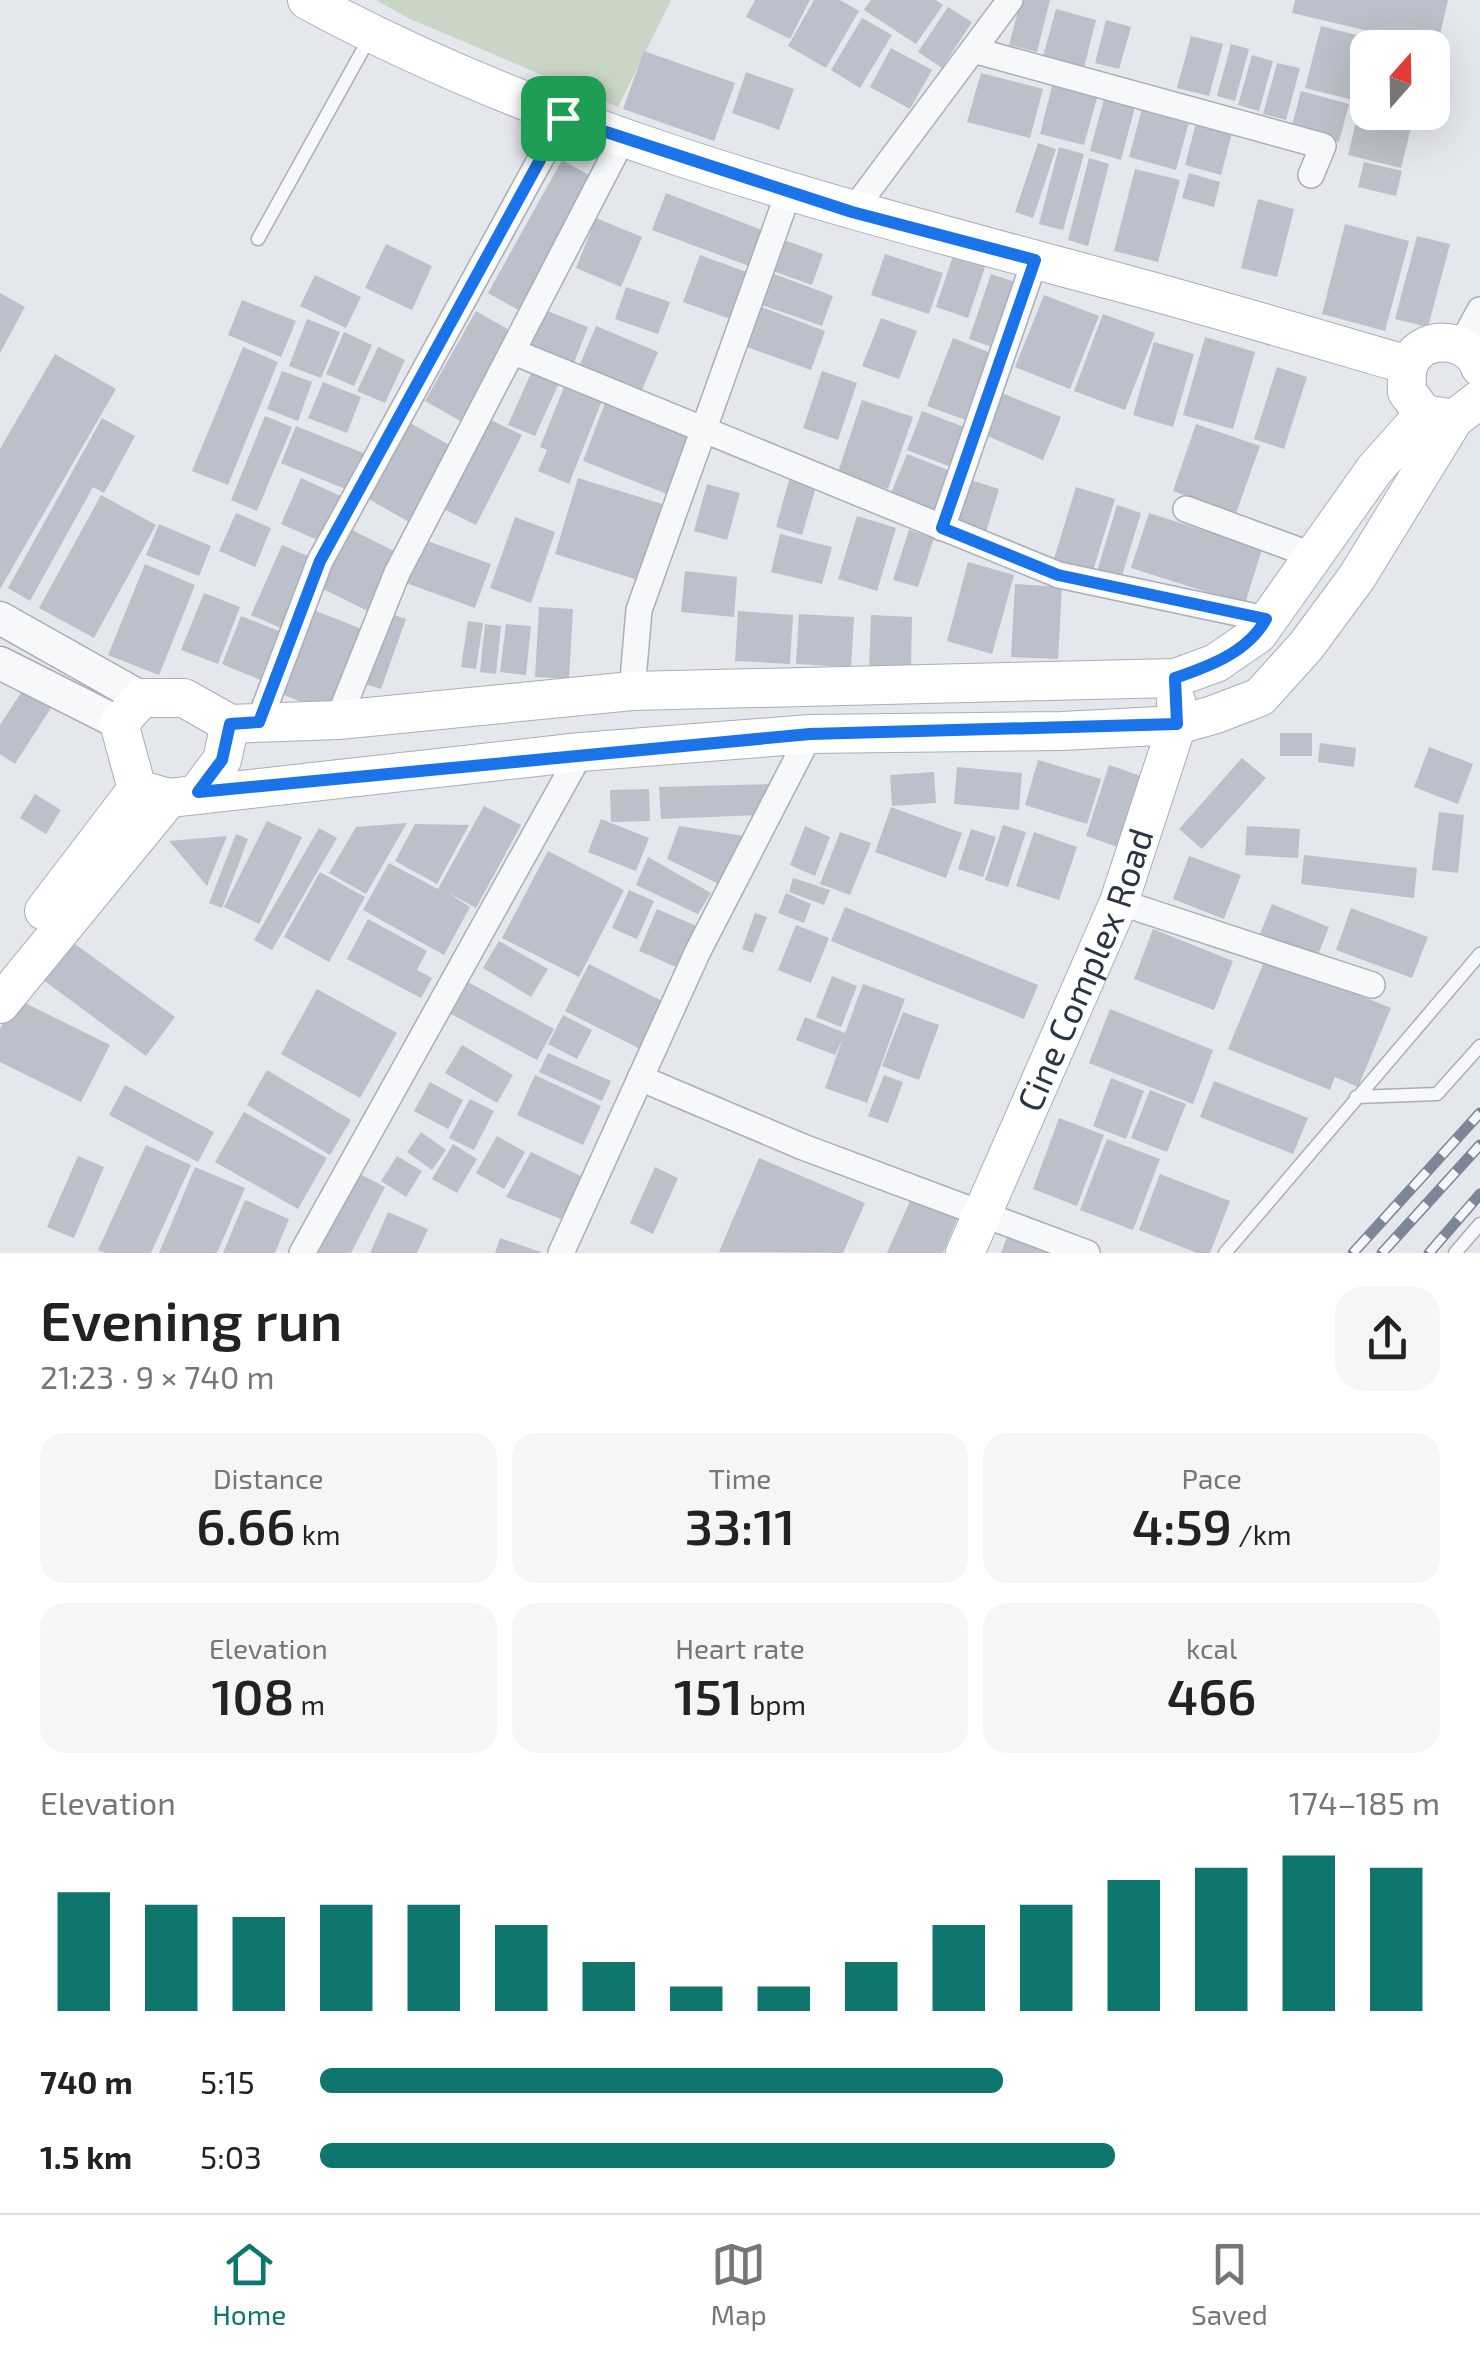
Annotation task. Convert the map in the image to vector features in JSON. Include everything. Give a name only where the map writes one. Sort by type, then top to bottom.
[{"type":"main road","points":[[307,0],[371,34],[563,118],[623,138],[852,212],[1408,365]]},
{"type":"main road","points":[[1452,411],[1407,392],[1408,365],[1421,349],[1441,342],[1471,356]]},
{"type":"main road","points":[[168,793],[130,710],[184,698],[244,723],[338,720],[632,692],[1175,678],[1216,664],[1258,634],[1375,469],[1452,411]]},
{"type":"main road","points":[[0,1004],[168,793],[580,752],[810,734],[1177,724],[1260,697],[1358,577],[1452,411]]},
{"type":"main road","name":"Cine Complex Road","points":[[965,1253],[1119,902],[1177,724],[1175,678]]},
{"type":"main road","points":[[0,969],[168,793],[222,760],[244,723]]},
{"type":"street","points":[[852,212],[1010,0]]},
{"type":"street","points":[[973,50],[1324,146],[1312,174]]},
{"type":"street","points":[[244,723],[320,561],[563,118]]},
{"type":"street","points":[[338,720],[397,573],[623,138]]},
{"type":"street","points":[[632,692],[640,610],[788,192]]},
{"type":"street","points":[[942,528],[1035,260]]},
{"type":"street","points":[[1471,356],[1480,310]]},
{"type":"street","points":[[514,352],[1058,575],[1266,619]]},
{"type":"street","points":[[1186,509],[1316,556]]},
{"type":"street","points":[[0,618],[130,710]]},
{"type":"street","points":[[0,663],[130,710]]},
{"type":"street","points":[[561,1253],[698,950],[810,734]]},
{"type":"street","points":[[302,1253],[580,752]]},
{"type":"street","points":[[1119,902],[1372,985]]},
{"type":"street","points":[[640,1078],[980,1215],[1087,1253]]},
{"type":"lane","points":[[258,238],[371,34]]},
{"type":"lane","points":[[1225,1253],[1480,954]]},
{"type":"lane","points":[[1356,1097],[1437,1094],[1480,1046]]},
{"type":"lane","points":[[1455,1253],[1480,1224]]},
{"type":"green space","points":[[376,0],[671,0],[618,107],[408,18]]},
{"type":"building","points":[[755,0],[810,0],[790,39],[746,17]]},
{"type":"building","points":[[814,0],[840,0],[859,11],[826,68],[788,46]]},
{"type":"building","points":[[871,0],[936,0],[943,5],[916,44],[864,10]]},
{"type":"building","points":[[1021,0],[1050,0],[1037,52],[1009,45]]},
{"type":"building","points":[[1295,0],[1448,0],[1441,30],[1364,30],[1292,13]]},
{"type":"building","points":[[948,7],[972,22],[942,68],[918,52]]},
{"type":"building","points":[[1056,9],[1096,20],[1083,72],[1042,60]]},
{"type":"building","points":[[862,18],[892,35],[860,88],[831,70]]},
{"type":"building","points":[[1106,20],[1131,27],[1119,69],[1095,63]]},
{"type":"building","points":[[1321,26],[1350,33],[1350,99],[1305,88]]},
{"type":"building","points":[[1191,36],[1223,44],[1209,96],[1177,88]]},
{"type":"building","points":[[1231,44],[1249,49],[1235,101],[1217,96]]},
{"type":"building","points":[[891,48],[932,70],[910,109],[870,87]]},
{"type":"building","points":[[644,51],[735,83],[714,141],[623,109]]},
{"type":"building","points":[[1252,55],[1273,61],[1259,111],[1238,105]]},
{"type":"building","points":[[1277,63],[1300,68],[1286,120],[1263,114]]},
{"type":"building","points":[[746,72],[794,89],[779,130],[732,113]]},
{"type":"building","points":[[981,73],[1043,89],[1030,138],[967,122]]},
{"type":"building","points":[[1052,86],[1097,98],[1084,145],[1040,134]]},
{"type":"building","points":[[1301,91],[1349,104],[1339,142],[1291,129]]},
{"type":"building","points":[[1104,99],[1135,107],[1121,160],[1090,151]]},
{"type":"building","points":[[1142,109],[1189,122],[1176,170],[1129,157]]},
{"type":"building","points":[[1196,123],[1232,133],[1221,175],[1185,165]]},
{"type":"building","points":[[1354,130],[1410,130],[1401,168],[1348,155]]},
{"type":"building","points":[[1038,143],[1056,149],[1033,218],[1015,212]]},
{"type":"building","points":[[1059,147],[1084,154],[1063,230],[1039,224]]},
{"type":"building","points":[[1089,158],[1109,164],[1088,246],[1068,240]]},
{"type":"building","points":[[562,160],[596,179],[522,312],[488,293]]},
{"type":"building","points":[[1364,162],[1402,171],[1396,196],[1358,187]]},
{"type":"building","points":[[1135,169],[1180,180],[1158,262],[1114,251]]},
{"type":"building","points":[[1189,173],[1220,182],[1214,207],[1182,198]]},
{"type":"building","points":[[666,193],[762,230],[749,266],[652,230]]},
{"type":"building","points":[[1258,199],[1294,209],[1277,277],[1241,268]]},
{"type":"building","points":[[596,218],[642,237],[621,287],[576,268]]},
{"type":"building","points":[[1345,224],[1409,241],[1385,331],[1322,314]]},
{"type":"building","points":[[1417,236],[1450,244],[1428,327],[1395,319]]},
{"type":"building","points":[[781,239],[823,254],[812,285],[770,270]]},
{"type":"building","points":[[386,244],[432,266],[412,310],[365,288]]},
{"type":"building","points":[[954,253],[986,264],[968,318],[936,307]]},
{"type":"building","points":[[885,254],[943,273],[929,314],[871,295]]},
{"type":"building","points":[[700,255],[749,273],[733,320],[683,302]]},
{"type":"building","points":[[774,274],[833,296],[822,326],[762,305]]},
{"type":"building","points":[[991,274],[1021,284],[998,349],[969,339]]},
{"type":"building","points":[[315,275],[361,297],[346,328],[300,306]]},
{"type":"building","points":[[626,287],[670,302],[658,334],[615,319]]},
{"type":"building","points":[[0,293],[25,307],[0,353]]},
{"type":"building","points":[[1044,295],[1099,316],[1070,389],[1015,367]]},
{"type":"building","points":[[242,300],[296,321],[281,357],[228,335]]},
{"type":"building","points":[[756,305],[825,331],[811,370],[741,345]]},
{"type":"building","points":[[545,310],[588,327],[571,370],[528,353]]},
{"type":"building","points":[[476,311],[516,334],[466,424],[425,401]]},
{"type":"building","points":[[1103,314],[1155,333],[1125,410],[1074,391]]},
{"type":"building","points":[[881,318],[917,331],[899,379],[862,366]]},
{"type":"building","points":[[307,319],[340,332],[321,378],[289,366]]},
{"type":"building","points":[[596,326],[658,352],[639,397],[577,371]]},
{"type":"building","points":[[344,332],[372,345],[354,386],[326,374]]},
{"type":"building","points":[[1205,337],[1255,352],[1233,429],[1183,415]]},
{"type":"building","points":[[953,338],[996,355],[971,422],[927,406]]},
{"type":"building","points":[[1154,342],[1194,354],[1173,427],[1133,415]]},
{"type":"building","points":[[243,347],[278,362],[228,485],[192,471]]},
{"type":"building","points":[[378,347],[405,360],[385,403],[357,391]]},
{"type":"building","points":[[55,354],[116,389],[0,589],[0,449]]},
{"type":"building","points":[[1277,367],[1307,377],[1284,449],[1254,439]]},
{"type":"building","points":[[282,371],[312,382],[298,421],[267,409]]},
{"type":"building","points":[[532,371],[559,383],[535,436],[508,425]]},
{"type":"building","points":[[822,371],[857,383],[838,440],[803,428]]},
{"type":"building","points":[[323,382],[361,397],[347,433],[308,418]]},
{"type":"building","points":[[566,382],[603,398],[569,484],[538,471],[547,450],[540,447]]},
{"type":"building","points":[[1002,393],[1061,417],[1043,460],[985,435]]},
{"type":"building","points":[[862,400],[913,417],[888,489],[838,472]]},
{"type":"building","points":[[605,403],[689,436],[667,494],[583,461]]},
{"type":"building","points":[[922,411],[972,430],[956,469],[907,450]]},
{"type":"building","points":[[265,416],[292,427],[257,511],[231,500]]},
{"type":"building","points":[[102,418],[135,436],[104,493],[93,487],[30,601],[8,588]]},
{"type":"building","points":[[487,418],[522,435],[476,525],[442,508]]},
{"type":"building","points":[[410,423],[451,446],[409,522],[367,498]]},
{"type":"building","points":[[1196,424],[1260,446],[1236,513],[1173,491]]},
{"type":"building","points":[[296,426],[368,455],[353,492],[281,463]]},
{"type":"building","points":[[907,454],[958,474],[941,518],[889,498]]},
{"type":"building","points":[[301,478],[345,498],[324,543],[281,524]]},
{"type":"building","points":[[578,478],[662,504],[638,580],[555,554]]},
{"type":"building","points":[[964,478],[999,489],[986,532],[951,522]]},
{"type":"building","points":[[789,480],[816,487],[802,535],[776,527]]},
{"type":"building","points":[[707,484],[740,493],[727,540],[694,531]]},
{"type":"building","points":[[1076,487],[1115,499],[1092,574],[1053,562]]},
{"type":"building","points":[[101,495],[156,525],[94,638],[39,608]]},
{"type":"building","points":[[1117,505],[1141,513],[1120,582],[1096,575]]},
{"type":"building","points":[[236,513],[271,528],[255,567],[219,551]]},
{"type":"building","points":[[1149,513],[1262,549],[1245,604],[1131,568]]},
{"type":"building","points":[[857,516],[896,528],[877,591],[838,579]]},
{"type":"building","points":[[515,517],[555,532],[531,603],[490,588]]},
{"type":"building","points":[[159,524],[211,546],[199,576],[146,555]]},
{"type":"building","points":[[350,529],[396,552],[368,611],[321,588]]},
{"type":"building","points":[[909,530],[934,538],[918,587],[893,580]]},
{"type":"building","points":[[780,534],[832,547],[822,584],[771,572]]},
{"type":"building","points":[[422,539],[491,564],[475,608],[406,583]]},
{"type":"building","points":[[282,545],[312,558],[281,628],[251,615]]},
{"type":"building","points":[[968,562],[1014,575],[992,654],[947,641]]},
{"type":"building","points":[[145,564],[195,585],[159,675],[108,655]]},
{"type":"building","points":[[685,571],[737,577],[734,617],[681,612]]},
{"type":"building","points":[[1015,584],[1062,587],[1058,659],[1011,657]]},
{"type":"building","points":[[204,593],[240,607],[218,664],[181,650]]},
{"type":"building","points":[[539,607],[573,609],[569,679],[535,677]]},
{"type":"building","points":[[311,609],[364,630],[332,714],[279,693]]},
{"type":"building","points":[[738,611],[793,615],[790,664],[735,661]]},
{"type":"building","points":[[388,613],[406,619],[381,689],[362,683]]},
{"type":"building","points":[[799,614],[854,617],[851,667],[796,664]]},
{"type":"building","points":[[871,615],[912,617],[911,668],[869,667]]},
{"type":"building","points":[[241,616],[279,631],[260,680],[222,664]]},
{"type":"building","points":[[468,621],[483,623],[476,669],[461,667]]},
{"type":"building","points":[[485,624],[501,626],[496,674],[480,672]]},
{"type":"building","points":[[506,624],[531,626],[526,675],[500,672]]},
{"type":"building","points":[[26,685],[54,703],[15,764],[0,754],[0,725]]},
{"type":"building","points":[[1280,733],[1312,733],[1312,756],[1280,756]]},
{"type":"building","points":[[1320,743],[1356,748],[1354,767],[1318,762]]},
{"type":"building","points":[[1429,747],[1473,764],[1458,804],[1414,787]]},
{"type":"building","points":[[1242,758],[1266,778],[1202,849],[1179,829]]},
{"type":"building","points":[[1038,760],[1101,779],[1087,824],[1025,805]]},
{"type":"building","points":[[1109,765],[1144,777],[1121,848],[1086,836]]},
{"type":"building","points":[[957,767],[1022,773],[1019,810],[954,804]]},
{"type":"building","points":[[934,772],[936,803],[892,806],[890,775]]},
{"type":"building","points":[[776,784],[759,815],[661,819],[659,787]]},
{"type":"building","points":[[649,789],[650,821],[611,822],[610,790]]},
{"type":"building","points":[[35,794],[61,810],[46,834],[20,818]]},
{"type":"building","points":[[484,806],[521,825],[476,908],[447,892],[470,907],[444,955],[363,910],[389,863],[438,889]]},
{"type":"building","points":[[891,807],[962,833],[946,878],[875,852]]},
{"type":"building","points":[[1439,812],[1464,815],[1458,873],[1432,870]]},
{"type":"building","points":[[601,819],[649,838],[636,871],[588,852]]},
{"type":"building","points":[[267,821],[302,837],[259,924],[224,907]]},
{"type":"building","points":[[407,823],[366,894],[329,873],[356,827]]},
{"type":"building","points":[[415,824],[469,825],[437,884],[395,861]]},
{"type":"building","points":[[1003,825],[1026,832],[1008,887],[985,880]]},
{"type":"building","points":[[679,826],[744,836],[721,885],[667,859]]},
{"type":"building","points":[[805,826],[830,837],[815,876],[790,865]]},
{"type":"building","points":[[1247,826],[1300,829],[1298,858],[1245,855]]},
{"type":"building","points":[[319,828],[337,838],[272,950],[254,940]]},
{"type":"building","points":[[971,829],[996,837],[983,877],[958,869]]},
{"type":"building","points":[[840,832],[871,843],[850,895],[820,884]]},
{"type":"building","points":[[1034,832],[1077,847],[1059,900],[1016,886]]},
{"type":"building","points":[[236,834],[248,839],[222,908],[209,903]]},
{"type":"building","points":[[227,836],[207,886],[169,841]]},
{"type":"building","points":[[548,851],[624,890],[579,977],[502,938]]},
{"type":"building","points":[[1304,855],[1417,868],[1414,898],[1301,884]]},
{"type":"building","points":[[1189,856],[1241,875],[1224,919],[1173,899]]},
{"type":"building","points":[[648,857],[711,893],[698,914],[636,885]]},
{"type":"building","points":[[320,872],[365,897],[329,962],[284,937]]},
{"type":"building","points":[[793,878],[830,890],[824,905],[789,892]]},
{"type":"building","points":[[629,890],[654,901],[637,939],[612,928]]},
{"type":"building","points":[[786,893],[811,904],[804,923],[778,913]]},
{"type":"building","points":[[1272,904],[1329,927],[1317,957],[1260,934]]},
{"type":"building","points":[[845,907],[1038,985],[1024,1019],[831,941]]},
{"type":"building","points":[[1351,908],[1428,937],[1412,978],[1336,950]]},
{"type":"building","points":[[657,909],[699,927],[681,969],[639,951]]},
{"type":"building","points":[[755,913],[767,917],[753,953],[742,949]]},
{"type":"building","points":[[368,919],[427,951],[417,970],[432,978],[421,998],[347,959]]},
{"type":"building","points":[[796,925],[829,938],[811,983],[778,970]]},
{"type":"building","points":[[1153,929],[1233,961],[1214,1010],[1134,979]]},
{"type":"building","points":[[71,941],[175,1017],[146,1056],[42,979]]},
{"type":"building","points":[[499,941],[548,969],[531,997],[483,968]]},
{"type":"building","points":[[1266,957],[1391,1008],[1358,1087],[1335,1077],[1330,1090],[1228,1049]]},
{"type":"building","points":[[589,964],[668,1004],[644,1051],[565,1011]]},
{"type":"building","points":[[832,976],[857,986],[841,1027],[816,1017]]},
{"type":"building","points":[[468,982],[554,1029],[537,1060],[451,1014]]},
{"type":"building","points":[[863,984],[905,999],[867,1103],[825,1088],[843,1038],[835,1055],[796,1040],[805,1017],[845,1033]]},
{"type":"building","points":[[317,989],[397,1033],[360,1098],[281,1054]]},
{"type":"building","points":[[15,998],[110,1045],[81,1102],[0,1062],[0,1029]]},
{"type":"building","points":[[1110,1009],[1213,1050],[1193,1104],[1089,1063]]},
{"type":"building","points":[[903,1012],[939,1025],[919,1080],[882,1066]]},
{"type":"building","points":[[563,1015],[592,1030],[577,1059],[548,1044]]},
{"type":"building","points":[[462,1045],[513,1075],[497,1103],[445,1073]]},
{"type":"building","points":[[548,1053],[611,1081],[602,1101],[539,1072]]},
{"type":"building","points":[[267,1070],[351,1120],[330,1155],[247,1105]]},
{"type":"building","points":[[535,1075],[601,1106],[583,1145],[517,1115]]},
{"type":"building","points":[[884,1075],[903,1082],[888,1123],[868,1116]]},
{"type":"building","points":[[1111,1078],[1144,1091],[1126,1139],[1093,1126]]},
{"type":"building","points":[[1214,1081],[1308,1118],[1293,1154],[1200,1117]]},
{"type":"building","points":[[430,1082],[463,1100],[448,1129],[414,1111]]},
{"type":"building","points":[[125,1085],[214,1132],[198,1162],[109,1115]]},
{"type":"building","points":[[1150,1090],[1186,1104],[1167,1152],[1131,1138]]},
{"type":"building","points":[[470,1099],[494,1111],[474,1150],[449,1138]]},
{"type":"building","points":[[244,1112],[327,1158],[298,1209],[215,1162]]},
{"type":"building","points":[[1059,1118],[1104,1135],[1077,1206],[1033,1189]]},
{"type":"building","points":[[421,1132],[446,1150],[432,1170],[407,1152]]},
{"type":"building","points":[[497,1136],[525,1152],[504,1189],[476,1173]]},
{"type":"building","points":[[1107,1139],[1160,1159],[1133,1230],[1080,1210]]},
{"type":"building","points":[[453,1144],[477,1159],[457,1193],[432,1179]]},
{"type":"building","points":[[146,1145],[191,1165],[151,1253],[98,1250]]},
{"type":"building","points":[[531,1152],[585,1178],[566,1221],[506,1197]]},
{"type":"building","points":[[78,1156],[104,1167],[74,1238],[47,1227]]},
{"type":"building","points":[[397,1156],[422,1171],[406,1197],[381,1181]]},
{"type":"building","points":[[759,1158],[865,1203],[843,1253],[719,1252]]},
{"type":"building","points":[[195,1167],[245,1188],[217,1253],[159,1253]]},
{"type":"building","points":[[655,1167],[678,1178],[653,1234],[630,1223]]},
{"type":"building","points":[[354,1171],[385,1187],[351,1253],[312,1253]]},
{"type":"building","points":[[1160,1174],[1230,1201],[1210,1253],[1197,1253],[1139,1230]]},
{"type":"building","points":[[911,1199],[957,1219],[943,1253],[887,1253]]},
{"type":"building","points":[[245,1200],[289,1219],[275,1253],[223,1253]]},
{"type":"building","points":[[388,1212],[428,1229],[417,1253],[370,1253]]},
{"type":"building","points":[[1007,1237],[1051,1253],[1001,1253]]},
{"type":"building","points":[[500,1238],[541,1252],[495,1253]]},
{"type":"railway","points":[[1353,1253],[1480,1113]]},
{"type":"railway","points":[[1382,1253],[1480,1145]]},
{"type":"railway","points":[[1429,1253],[1480,1194]]},
{"type":"route","points":[[563,118],[852,212],[1035,260],[942,528],[1058,575],[1266,619],[1258,634],[1216,664],[1175,678],[1177,724],[810,734],[580,752],[198,792],[222,760],[230,724],[259,722],[320,561],[563,118]]}]
